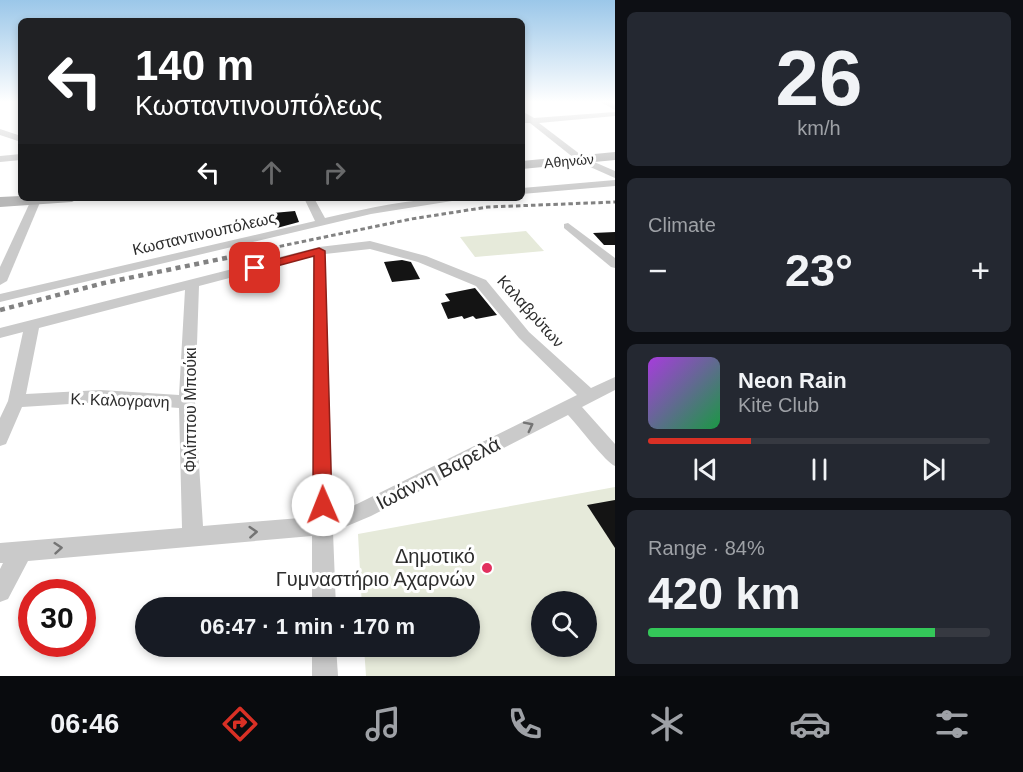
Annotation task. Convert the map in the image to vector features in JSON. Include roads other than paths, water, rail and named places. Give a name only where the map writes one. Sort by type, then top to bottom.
[{"type":"main road","name":"Αθηνών","points":[[525,165],[615,156]]},
{"type":"main road","points":[[0,202],[18,201]]},
{"type":"street","points":[[543,133],[582,160],[615,175]]},
{"type":"street","points":[[0,159],[18,157]]},
{"type":"street","points":[[525,191],[615,183]]},
{"type":"street","points":[[0,281],[36,201]]},
{"type":"street","points":[[311,201],[322,223]]},
{"type":"street","name":"Κωσταντινουπόλεως","points":[[0,298],[371,212],[435,201]]},
{"type":"street","points":[[568,226],[615,264]]},
{"type":"street","name":"Καλαβρύτων","points":[[319,251],[370,245],[422,259],[481,283],[524,335],[588,395]]},
{"type":"street","points":[[0,333],[319,251],[324,597]]},
{"type":"street","name":"Φιλίππου Μπούκι","points":[[192,284],[187,402],[193,536]]},
{"type":"street","points":[[0,439],[16,401],[32,324]]},
{"type":"street","name":"Ιωάννη Βαρελά","points":[[11,552],[323,526],[364,510],[615,383]]},
{"type":"street","name":"Κ. Καλογρανη","points":[[16,401],[101,396],[187,402]]},
{"type":"street","points":[[570,406],[594,430],[615,458]]},
{"type":"street","points":[[0,591],[11,552]]},
{"type":"street","points":[[324,657],[325,676]]},
{"type":"railway","points":[[243,254],[411,219],[488,207],[615,202]]},
{"type":"railway","points":[[0,310],[104,283],[250,253]]},
{"type":"place","name":"Δημοτικό Γυμναστήριο Αχαρνών","points":[[487,568]]}]
